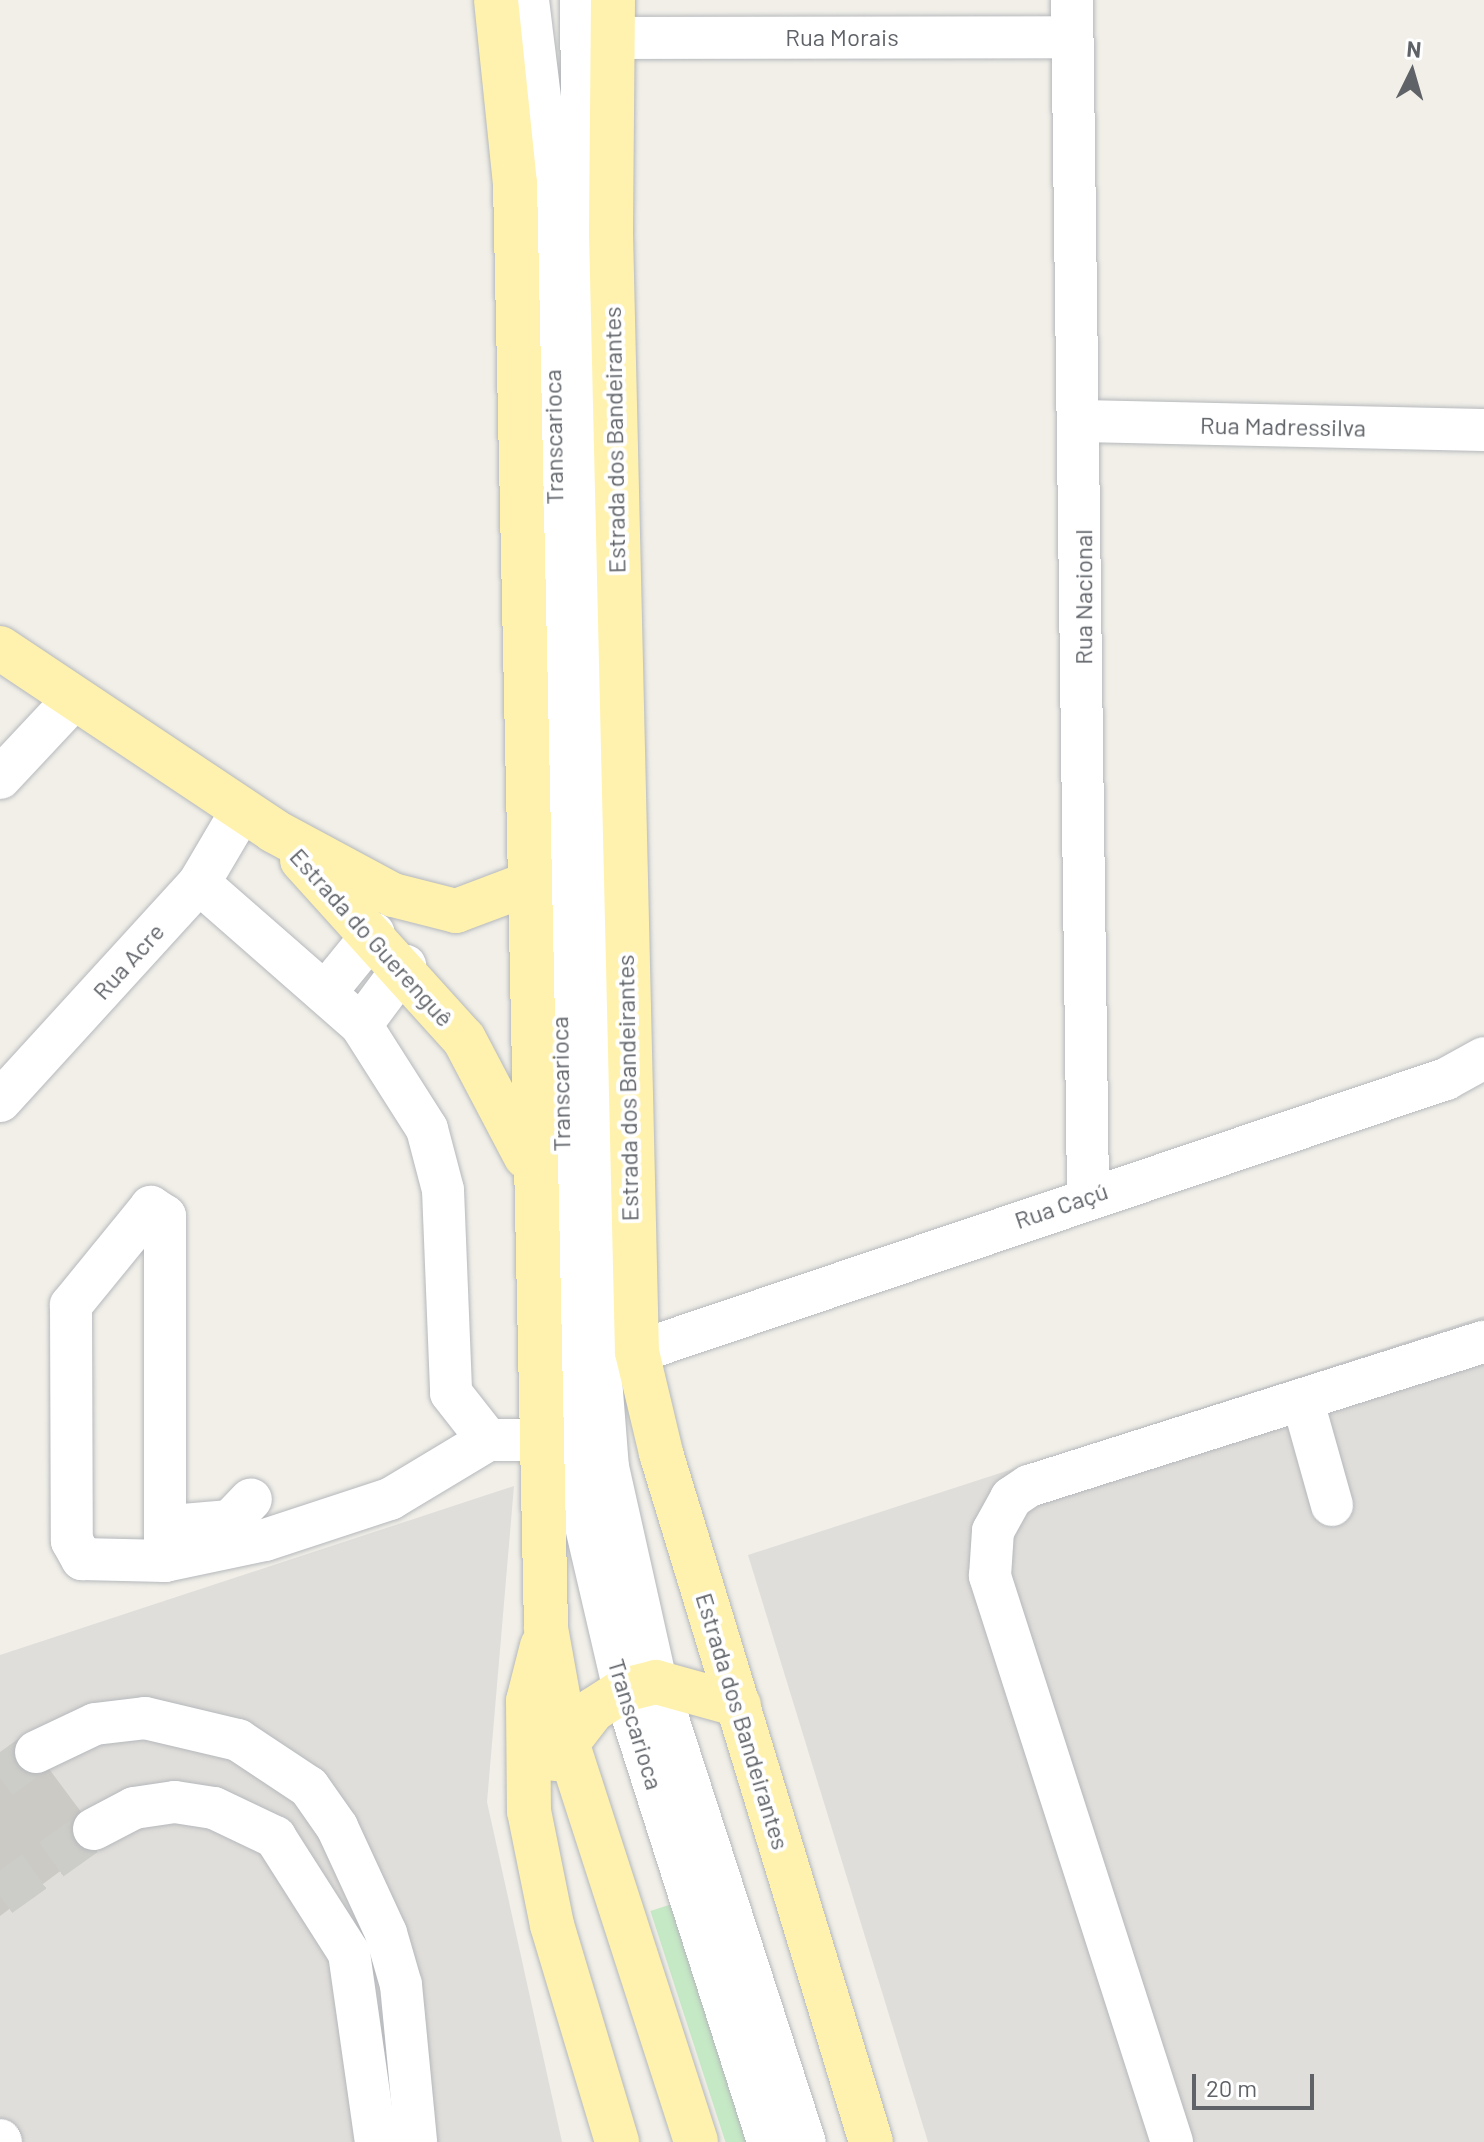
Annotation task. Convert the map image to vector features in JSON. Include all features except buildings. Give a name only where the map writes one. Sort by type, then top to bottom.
[{"type":"main road","points":[[496,0],[515,183],[533,1174],[546,1628],[566,1739],[696,2142]]},
{"type":"main road","name":"Estrada dos Bandeirantes","points":[[613,19],[630,1263],[637,1352],[739,1705],[871,2142]]},
{"type":"main road","name":"Estrada do Guerenguê","points":[[0,648],[258,821],[429,910],[485,905],[528,884]]},
{"type":"main road","name":"Estrada do Guerenguê","points":[[258,821],[374,933],[464,1039],[533,1174]]},
{"type":"main road","points":[[546,1628],[528,1701],[529,1811],[552,1925],[617,2142]]},
{"type":"main road","points":[[529,1811],[566,1739],[640,1686],[699,1688],[739,1705]]},
{"type":"street","name":"Transcarioca","points":[[528,0],[550,180],[569,1414],[573,1471],[640,1686],[768,2142]]},
{"type":"street","name":"Transcarioca","points":[[581,0],[594,1290],[608,1467],[640,1686],[805,2142]]},
{"type":"street","name":"Rua Morais","points":[[613,19],[1071,18]]},
{"type":"street","name":"Rua Nacional","points":[[1071,18],[1081,421],[1088,1195]]},
{"type":"street","name":"Rua Madressilva","points":[[1081,421],[1484,430]]},
{"type":"street","points":[[0,778],[74,699]]},
{"type":"street","name":"Rua Acre","points":[[0,1101],[258,821]]},
{"type":"street","points":[[199,883],[361,1025],[427,1129],[443,1190],[451,1393],[488,1440]]},
{"type":"street","points":[[325,993],[374,933]]},
{"type":"street","points":[[361,1025],[405,966]]},
{"type":"street","name":"Rua Caçú","points":[[637,1352],[1088,1195],[1446,1079],[1484,1058]]},
{"type":"street","points":[[165,1543],[165,1216],[151,1207],[71,1305],[72,1541],[82,1559],[165,1543],[230,1521],[251,1499]]},
{"type":"street","points":[[1172,2142],[987,1554],[1011,1498],[1029,1486],[1303,1402],[1484,1342]]},
{"type":"street","points":[[1303,1402],[1332,1505]]},
{"type":"street","points":[[165,1543],[265,1540],[390,1499],[488,1440],[541,1440]]},
{"type":"street","points":[[36,1752],[95,1724],[145,1718],[238,1740],[309,1787],[337,1827],[386,1933],[401,1985],[416,2142]]},
{"type":"street","points":[[94,1829],[134,1808],[175,1802],[214,1808],[275,1837],[349,1953],[376,2142]]},
{"type":"shaded area","points":[[1484,1316],[1484,2142],[928,2142],[748,1555]]},
{"type":"shaded area","points":[[514,1486],[487,1802],[562,2142],[0,2142],[0,1655]]},
{"type":"green space","points":[[678,1902],[756,2142],[725,2142],[650,1911]]},
{"type":"tunnel","points":[[0,1778],[36,1752]]},
{"type":"tunnel","points":[[0,1896],[94,1829]]}]
